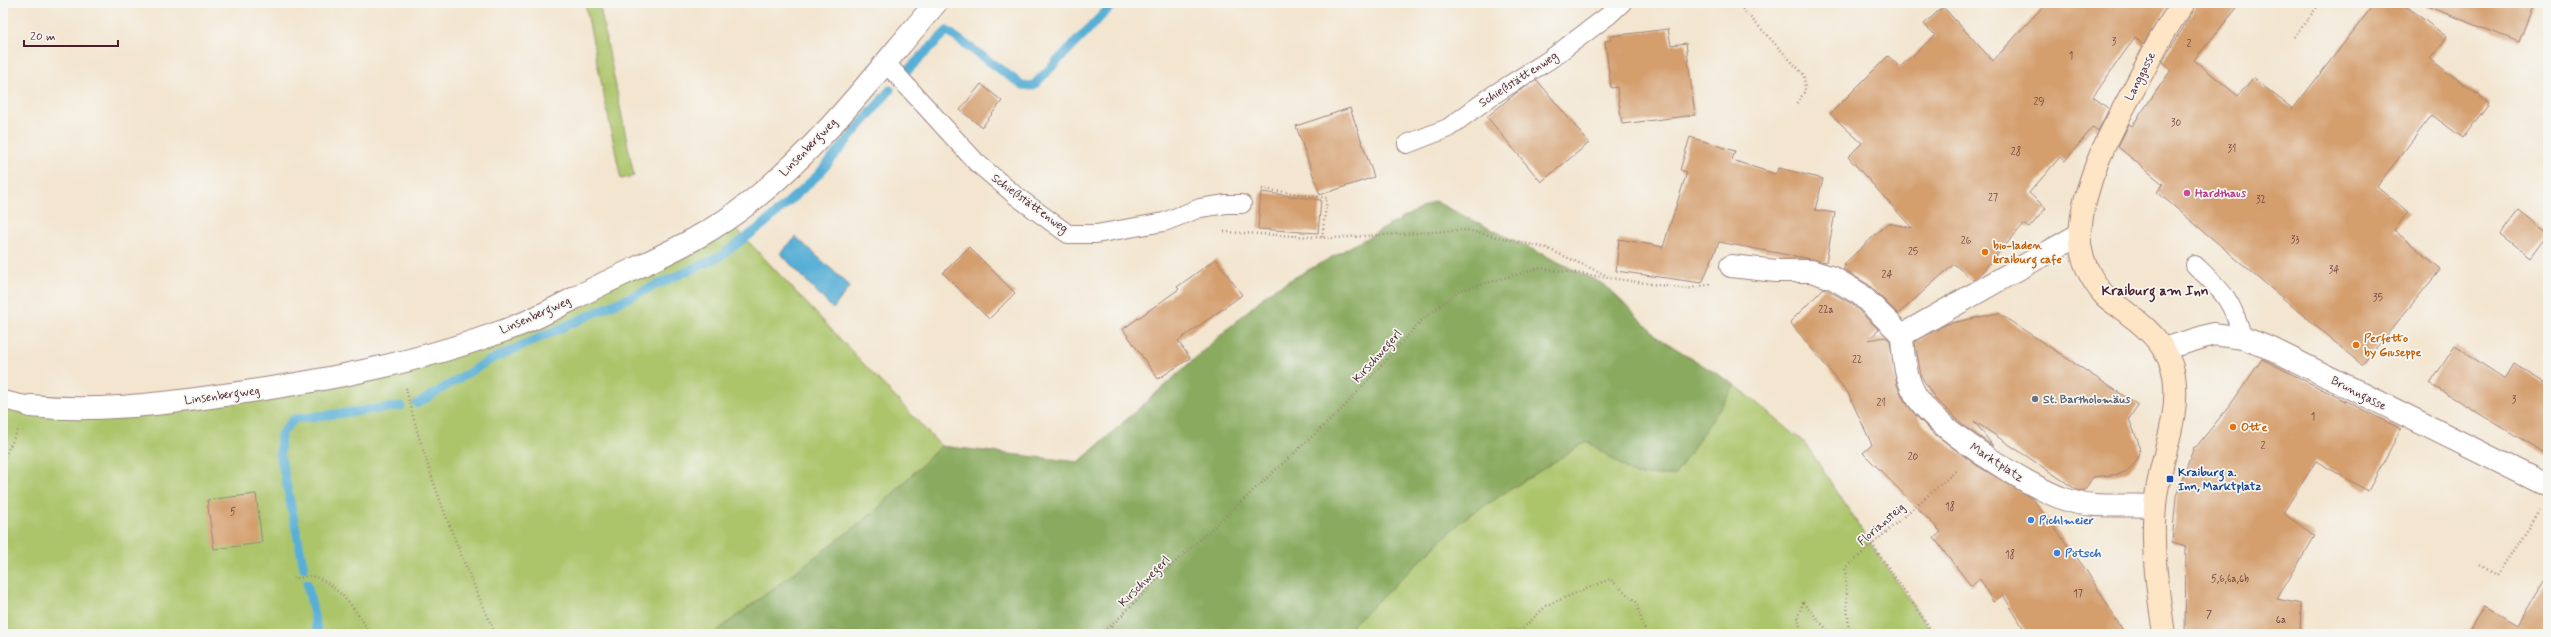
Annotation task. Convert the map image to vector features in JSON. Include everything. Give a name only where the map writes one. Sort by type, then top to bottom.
[{"type":"main road","name":"Langgasse","points":[[2080,234],[2085,206],[2100,151],[2153,50],[2184,3]]},
{"type":"main road","points":[[2080,234],[2082,258],[2091,276],[2106,296],[2150,332],[2164,349],[2172,370],[2175,395],[2174,418],[2160,469],[2155,506],[2155,554],[2164,634]]},
{"type":"street","name":"Linsenbergweg","points":[[30,406],[99,409],[165,403],[256,391],[373,370],[448,349],[525,322],[690,243],[751,202],[790,168],[835,121],[936,3]]},
{"type":"street","points":[[1731,266],[1776,271],[1811,271],[1833,278],[1860,294],[1902,335],[2080,234]]},
{"type":"street","name":"Brunngasse","points":[[2164,349],[2213,334],[2243,338],[2272,349],[2546,495]]},
{"type":"street","name":"Marktplatz","points":[[1902,335],[1904,363],[1916,394],[1943,424],[1980,451],[2035,486],[2065,499],[2091,504],[2155,506]]},
{"type":"lane","name":"Schießstättenweg","points":[[1408,144],[1448,128],[1493,95],[1549,60],[1609,15],[1622,3]]},
{"type":"lane","name":"Schießstättenweg","points":[[885,62],[976,162],[1016,196],[1068,234],[1096,234],[1164,222],[1200,208],[1226,204],[1242,204]]},
{"type":"lane","points":[[2195,265],[2224,293],[2234,309],[2243,338]]},
{"type":"lane","points":[[3,400],[30,406]]},
{"type":"path","points":[[1737,3],[1804,75],[1805,91],[1796,104]]},
{"type":"path","points":[[2294,37],[2320,3]]},
{"type":"path","points":[[1242,204],[1253,192],[1261,189],[1327,198],[1322,238]]},
{"type":"path","points":[[1222,231],[1322,238],[1466,230],[1546,248],[1612,278]]},
{"type":"path","name":"Kirschwegerl","points":[[1107,634],[1114,623],[1171,566],[1341,410],[1422,320],[1458,291],[1540,268],[1687,289],[1710,285],[1731,266]]},
{"type":"path","points":[[400,362],[413,418],[451,534],[495,634]]},
{"type":"path","points":[[3,460],[30,406]]},
{"type":"path","name":"Floriansteig","points":[[1849,634],[1845,568],[1980,451]]},
{"type":"path","points":[[2480,565],[2497,575],[2546,495]]},
{"type":"path","points":[[1872,544],[1934,634]]},
{"type":"path","points":[[293,579],[313,576],[328,584],[360,614],[370,634]]},
{"type":"path","points":[[1517,634],[1547,605],[1610,579],[1636,602],[1646,634]]},
{"type":"path","points":[[1801,634],[1798,616],[1803,603],[1831,634]]},
{"type":"path","points":[[1100,634],[1114,623]]},
{"type":"green space","points":[[585,3],[599,3],[634,176],[621,179]]},
{"type":"green space","points":[[1434,201],[1605,285],[1659,338],[1735,385],[1675,475],[1635,475],[1587,441],[1465,518],[1343,634],[713,634],[872,514],[941,446],[1079,462],[1270,291]]},
{"type":"green space","points":[[731,223],[941,446],[872,514],[713,634],[3,634],[3,406],[26,413],[410,370]]},
{"type":"green space","points":[[1735,385],[1806,444],[1865,535],[1933,634],[1343,634],[1465,518],[1587,441],[1635,475],[1675,475]]},
{"type":"water","points":[[796,237],[850,286],[833,309],[780,253]]},
{"type":"building","points":[[2046,3],[2169,3],[2143,45],[2135,37],[2093,97],[2109,109],[2098,131],[2093,127],[2065,161],[2060,157],[2029,193],[2046,208],[2029,228],[2024,224],[1976,279],[1973,280],[1954,264],[1898,314],[1869,285],[1843,269],[1846,266],[1843,265],[1888,223],[1912,228],[1848,157],[1862,143],[1830,114],[1888,56],[1900,67],[1935,35],[1924,24],[1943,7],[1993,61]]},
{"type":"building","points":[[2196,3],[2241,3],[2194,60],[2238,96],[2253,78],[2293,109],[2375,3],[2402,3],[2447,37],[2430,59],[2489,103],[2463,138],[2432,115],[2377,186],[2408,212],[2394,230],[2441,269],[2362,365],[2157,192],[2163,184],[2118,147],[2129,124],[2132,126],[2171,70],[2162,62],[2194,10]]},
{"type":"building","points":[[2424,3],[2534,3],[2519,42],[2424,5]]},
{"type":"building","points":[[1668,29],[1671,45],[1686,43],[1695,115],[1622,124],[1617,87],[1611,88],[1605,41],[1611,40],[1611,36]]},
{"type":"building","points":[[1537,80],[1589,143],[1541,182],[1487,117],[1516,93]]},
{"type":"building","points":[[981,84],[1002,101],[982,127],[960,110]]},
{"type":"building","points":[[1350,108],[1374,177],[1320,195],[1296,126]]},
{"type":"building","points":[[1690,137],[1735,151],[1732,160],[1775,174],[1779,168],[1823,179],[1815,210],[1835,213],[1826,262],[1719,242],[1702,283],[1616,271],[1619,239],[1663,247],[1687,172],[1680,170]]},
{"type":"building","points":[[1261,192],[1321,200],[1318,233],[1258,229]]},
{"type":"building","points":[[2519,210],[2548,233],[2530,257],[2501,234]]},
{"type":"building","points":[[969,247],[1015,293],[989,319],[943,273]]},
{"type":"building","points":[[1216,259],[1242,295],[1178,341],[1190,358],[1158,379],[1123,329],[1179,289],[1177,287]]},
{"type":"building","points":[[1824,288],[1852,304],[1879,330],[1868,340],[1886,337],[1890,341],[1897,385],[1904,400],[1917,417],[1933,433],[1976,465],[2032,498],[2086,570],[2125,634],[2027,634],[2003,595],[1993,602],[1980,579],[1971,586],[1934,538],[1941,532],[1863,453],[1872,445],[1848,393],[1790,322]]},
{"type":"building","name":"St. Bartholomäus","points":[[1998,313],[2138,405],[2129,419],[2138,441],[2140,453],[2136,462],[2129,470],[2120,474],[2093,477],[2084,491],[2077,490],[1974,421],[1993,446],[1968,429],[1935,399],[1921,376],[1915,342],[1947,324]]},
{"type":"building","points":[[2455,346],[2505,379],[2514,364],[2548,385],[2548,455],[2430,384]]},
{"type":"building","points":[[2262,359],[2401,429],[2368,491],[2316,461],[2283,513],[2315,536],[2277,599],[2301,604],[2300,634],[2185,634],[2186,546],[2172,542],[2176,496],[2194,447],[2196,447],[2231,404]]},
{"type":"building","points":[[256,494],[262,543],[214,549],[207,500]]},
{"type":"building","points":[[2548,576],[2548,634],[2468,634],[2485,606],[2517,625]]},
{"type":"waterway","points":[[908,70],[947,31],[1022,85],[1033,86],[1114,3]]},
{"type":"waterway","points":[[417,404],[488,361],[721,256],[764,224],[818,175],[890,90]]},
{"type":"waterway","points":[[304,568],[280,453],[281,434],[294,419],[401,406]]},
{"type":"waterway","points":[[307,583],[318,634]]},
{"type":"place","name":"Hardthaus","points":[[2187,193]]},
{"type":"place","name":"bio-laden kraiburg cafe","points":[[1985,252]]},
{"type":"place","name":"Perfetto by Giuseppe","points":[[2356,345]]},
{"type":"place","name":"St. Bartholomäus","points":[[2035,399]]},
{"type":"place","name":"Otte","points":[[2233,427]]},
{"type":"place","name":"Kraiburg a. Inn, Marktplatz","points":[[2170,479]]},
{"type":"place","name":"Pichlmeier","points":[[2031,520]]},
{"type":"place","name":"Pötsch","points":[[2057,553]]},
{"type":"district","name":"Kraiburg am Inn","points":[[2155,290]]}]
